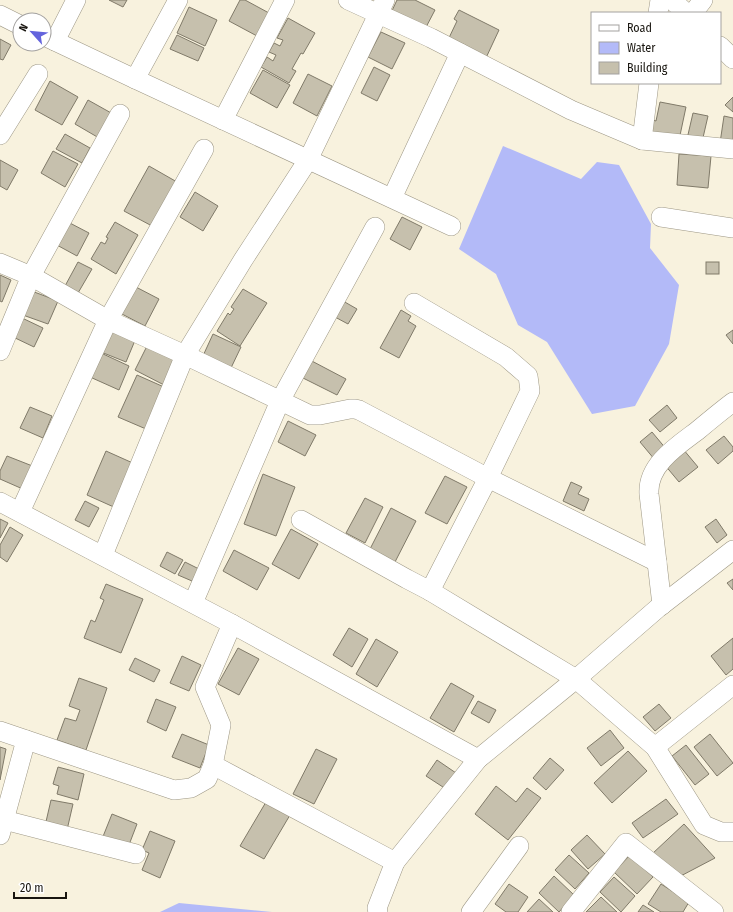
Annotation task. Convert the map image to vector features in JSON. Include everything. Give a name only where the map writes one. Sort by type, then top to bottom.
[{"type":"street","points":[[52,36],[76,0]]},
{"type":"street","points":[[135,79],[178,0]]},
{"type":"street","points":[[223,120],[285,0]]},
{"type":"street","points":[[348,0],[382,7],[431,38],[571,110],[642,140],[733,150]]},
{"type":"street","points":[[658,12],[660,0]]},
{"type":"street","points":[[672,0],[685,12]]},
{"type":"street","points":[[694,12],[704,0]]},
{"type":"street","points":[[103,555],[185,355],[243,260],[308,160],[382,7]]},
{"type":"street","points":[[0,15],[12,21]]},
{"type":"street","points":[[52,40],[451,226]]},
{"type":"street","points":[[721,47],[733,59]]},
{"type":"street","points":[[392,198],[460,53]]},
{"type":"street","points":[[0,134],[38,74]]},
{"type":"street","points":[[642,140],[649,84]]},
{"type":"street","points":[[0,351],[30,276],[120,114]]},
{"type":"street","points":[[20,512],[108,320],[204,149]]},
{"type":"street","points":[[662,217],[733,228]]},
{"type":"street","points":[[193,603],[280,401],[375,227]]},
{"type":"street","points":[[0,263],[30,276],[108,320],[310,415],[320,415],[350,409],[359,410],[488,478],[657,562]]},
{"type":"street","points":[[414,303],[506,357],[528,376],[530,391],[488,478],[430,591]]},
{"type":"street","points":[[662,605],[648,487],[652,476],[666,456],[733,402]]},
{"type":"street","points":[[0,502],[193,603],[478,758]]},
{"type":"street","points":[[301,520],[430,591],[576,679],[654,748],[704,825],[721,832],[733,832]]},
{"type":"street","points":[[378,912],[377,908],[395,862],[478,758],[576,679],[662,605],[733,550]]},
{"type":"street","points":[[0,731],[174,790],[191,788],[207,779],[213,765],[221,725],[205,687],[232,624]]},
{"type":"street","points":[[654,748],[733,685]]},
{"type":"street","points":[[26,740],[1,825],[136,854]]},
{"type":"street","points":[[213,765],[395,862]]},
{"type":"street","points":[[572,912],[626,843],[711,911]]},
{"type":"street","points":[[472,912],[519,846]]},
{"type":"water","points":[[503,146],[581,179],[597,162],[619,165],[651,224],[650,248],[679,285],[669,344],[635,406],[592,414],[547,342],[518,325],[496,274],[459,249]]},
{"type":"water","points":[[179,903],[272,912],[160,912]]},
{"type":"building","points":[[109,0],[127,0],[123,7]]},
{"type":"building","points":[[240,0],[245,0],[269,13],[257,36],[229,21]]},
{"type":"building","points":[[397,0],[415,0],[435,10],[424,31],[390,15]]},
{"type":"building","points":[[189,7],[217,20],[205,46],[177,33]]},
{"type":"building","points":[[459,10],[499,30],[485,60],[447,42],[457,21],[454,19]]},
{"type":"building","points":[[288,18],[315,33],[292,69],[296,71],[289,83],[261,67],[267,57],[273,61],[276,55],[269,52],[274,43],[280,46],[283,40],[277,38]]},
{"type":"building","points":[[381,32],[405,43],[392,69],[368,57]]},
{"type":"building","points":[[177,35],[204,48],[198,61],[170,49]]},
{"type":"building","points":[[0,39],[11,45],[3,60],[0,59]]},
{"type":"building","points":[[374,67],[390,75],[377,101],[361,93]]},
{"type":"building","points":[[263,70],[290,85],[277,108],[250,93]]},
{"type":"building","points":[[308,74],[332,86],[317,116],[293,103]]},
{"type":"building","points":[[50,81],[78,97],[62,125],[35,110]]},
{"type":"building","points":[[733,97],[733,112],[725,105]]},
{"type":"building","points":[[88,100],[113,114],[99,138],[75,124]]},
{"type":"building","points":[[660,102],[686,107],[679,140],[650,134],[653,120],[656,121]]},
{"type":"building","points":[[693,113],[708,116],[702,142],[687,139]]},
{"type":"building","points":[[724,116],[733,118],[733,145],[720,143]]},
{"type":"building","points":[[65,134],[90,148],[82,163],[56,149]]},
{"type":"building","points":[[53,151],[78,164],[65,187],[41,173]]},
{"type":"building","points":[[679,154],[711,156],[708,188],[677,185]]},
{"type":"building","points":[[0,160],[18,170],[7,190],[0,186]]},
{"type":"building","points":[[149,166],[177,182],[152,226],[124,211]]},
{"type":"building","points":[[195,192],[218,206],[203,231],[180,217]]},
{"type":"building","points":[[402,217],[422,227],[410,250],[390,239]]},
{"type":"building","points":[[66,221],[89,233],[77,256],[55,244]]},
{"type":"building","points":[[115,222],[138,235],[116,274],[91,259],[101,242],[105,244],[108,238],[106,237]]},
{"type":"building","points":[[78,262],[92,269],[78,293],[65,286]]},
{"type":"building","points":[[706,262],[719,262],[719,274],[706,274]]},
{"type":"building","points":[[0,275],[11,280],[2,302],[0,301]]},
{"type":"building","points":[[134,286],[159,299],[145,326],[120,313]]},
{"type":"building","points":[[243,289],[267,303],[240,346],[217,331],[228,313],[230,315],[234,309],[231,307]]},
{"type":"building","points":[[29,290],[58,301],[48,324],[20,314]]},
{"type":"building","points":[[343,301],[357,309],[348,324],[335,317]]},
{"type":"building","points":[[401,310],[411,316],[408,321],[416,326],[399,358],[380,348]]},
{"type":"building","points":[[20,317],[43,328],[34,347],[11,336]]},
{"type":"building","points":[[111,328],[136,338],[126,362],[101,352]]},
{"type":"building","points":[[733,330],[733,344],[726,335]]},
{"type":"building","points":[[213,334],[241,347],[230,370],[202,358]]},
{"type":"building","points":[[147,346],[178,362],[166,386],[135,370]]},
{"type":"building","points":[[101,353],[129,366],[119,390],[90,377]]},
{"type":"building","points":[[308,359],[346,379],[337,395],[299,376]]},
{"type":"building","points":[[137,375],[164,387],[146,429],[118,417]]},
{"type":"building","points":[[667,405],[677,418],[660,432],[649,420]]},
{"type":"building","points":[[30,407],[52,416],[43,438],[20,428]]},
{"type":"building","points":[[288,421],[316,435],[305,456],[278,442]]},
{"type":"building","points":[[652,432],[667,450],[655,460],[640,442]]},
{"type":"building","points":[[724,436],[733,447],[733,451],[718,464],[706,450]]},
{"type":"building","points":[[683,449],[698,467],[679,482],[664,464]]},
{"type":"building","points":[[106,451],[135,464],[116,508],[87,495]]},
{"type":"building","points":[[7,456],[35,467],[25,490],[0,479],[0,471]]},
{"type":"building","points":[[263,474],[295,487],[276,536],[244,524]]},
{"type":"building","points":[[445,476],[467,487],[447,524],[425,513]]},
{"type":"building","points":[[571,482],[582,487],[578,494],[589,499],[584,511],[563,501]]},
{"type":"building","points":[[365,498],[383,507],[365,543],[346,533]]},
{"type":"building","points":[[85,501],[99,508],[89,527],[75,520]]},
{"type":"building","points":[[391,508],[416,521],[395,562],[370,549]]},
{"type":"building","points":[[0,519],[8,523],[0,538]]},
{"type":"building","points":[[716,519],[727,535],[717,543],[705,527]]},
{"type":"building","points":[[10,527],[23,535],[7,562],[0,557],[0,545]]},
{"type":"building","points":[[291,529],[318,544],[299,579],[272,564]]},
{"type":"building","points":[[234,550],[269,568],[257,590],[223,571]]},
{"type":"building","points":[[167,552],[183,560],[175,574],[160,566]]},
{"type":"building","points":[[185,562],[205,572],[199,584],[178,575]]},
{"type":"building","points":[[733,579],[733,590],[727,583]]},
{"type":"building","points":[[106,584],[143,599],[121,653],[84,638],[91,620],[95,622],[104,600],[100,598]]},
{"type":"building","points":[[349,628],[368,639],[352,667],[333,655]]},
{"type":"building","points":[[733,638],[733,669],[726,675],[711,656]]},
{"type":"building","points":[[376,639],[398,652],[377,687],[356,674]]},
{"type":"building","points":[[238,648],[259,659],[239,695],[218,684]]},
{"type":"building","points":[[182,656],[201,665],[189,691],[170,683]]},
{"type":"building","points":[[135,658],[160,670],[154,682],[129,670]]},
{"type":"building","points":[[79,678],[107,688],[86,750],[57,740],[65,718],[76,721],[80,710],[69,706]]},
{"type":"building","points":[[451,683],[474,696],[454,732],[430,718]]},
{"type":"building","points":[[156,699],[176,707],[166,731],[147,722]]},
{"type":"building","points":[[478,701],[496,710],[489,723],[471,713]]},
{"type":"building","points":[[659,704],[671,718],[655,731],[643,717]]},
{"type":"building","points":[[610,730],[624,748],[601,766],[587,748]]},
{"type":"building","points":[[182,734],[209,745],[200,768],[172,757]]},
{"type":"building","points":[[710,734],[733,763],[717,776],[694,747]]},
{"type":"building","points":[[686,745],[709,774],[695,785],[672,756]]},
{"type":"building","points":[[0,747],[6,749],[0,780]]},
{"type":"building","points":[[316,749],[337,759],[314,804],[293,794]]},
{"type":"building","points":[[628,751],[647,771],[612,803],[594,783]]},
{"type":"building","points":[[550,758],[564,770],[546,790],[533,778]]},
{"type":"building","points":[[437,760],[456,773],[446,789],[426,776]]},
{"type":"building","points":[[58,767],[84,774],[78,800],[57,794],[59,786],[53,784]]},
{"type":"building","points":[[496,786],[516,802],[527,788],[541,798],[508,840],[475,814]]},
{"type":"building","points":[[666,799],[678,814],[643,838],[632,823]]},
{"type":"building","points":[[51,800],[73,804],[67,830],[45,826]]},
{"type":"building","points":[[266,802],[290,815],[264,859],[240,846]]},
{"type":"building","points":[[112,814],[137,824],[127,850],[102,839]]},
{"type":"building","points":[[684,824],[715,858],[675,879],[652,854]]},
{"type":"building","points":[[150,831],[175,841],[160,878],[142,870],[149,853],[142,850]]},
{"type":"building","points":[[587,835],[605,854],[588,869],[571,850]]},
{"type":"building","points":[[569,855],[589,873],[575,889],[555,870]]},
{"type":"building","points":[[630,855],[653,877],[637,894],[614,872]]},
{"type":"building","points":[[554,876],[574,895],[559,912],[539,893]]},
{"type":"building","points":[[614,877],[635,896],[621,912],[600,892]]},
{"type":"building","points":[[509,884],[528,897],[518,912],[506,912],[495,904]]},
{"type":"building","points":[[661,884],[689,902],[683,912],[661,912],[648,904]]},
{"type":"building","points":[[601,897],[617,912],[586,912]]},
{"type":"building","points":[[539,899],[553,912],[527,912]]},
{"type":"building","points":[[643,905],[654,912],[638,912]]}]
